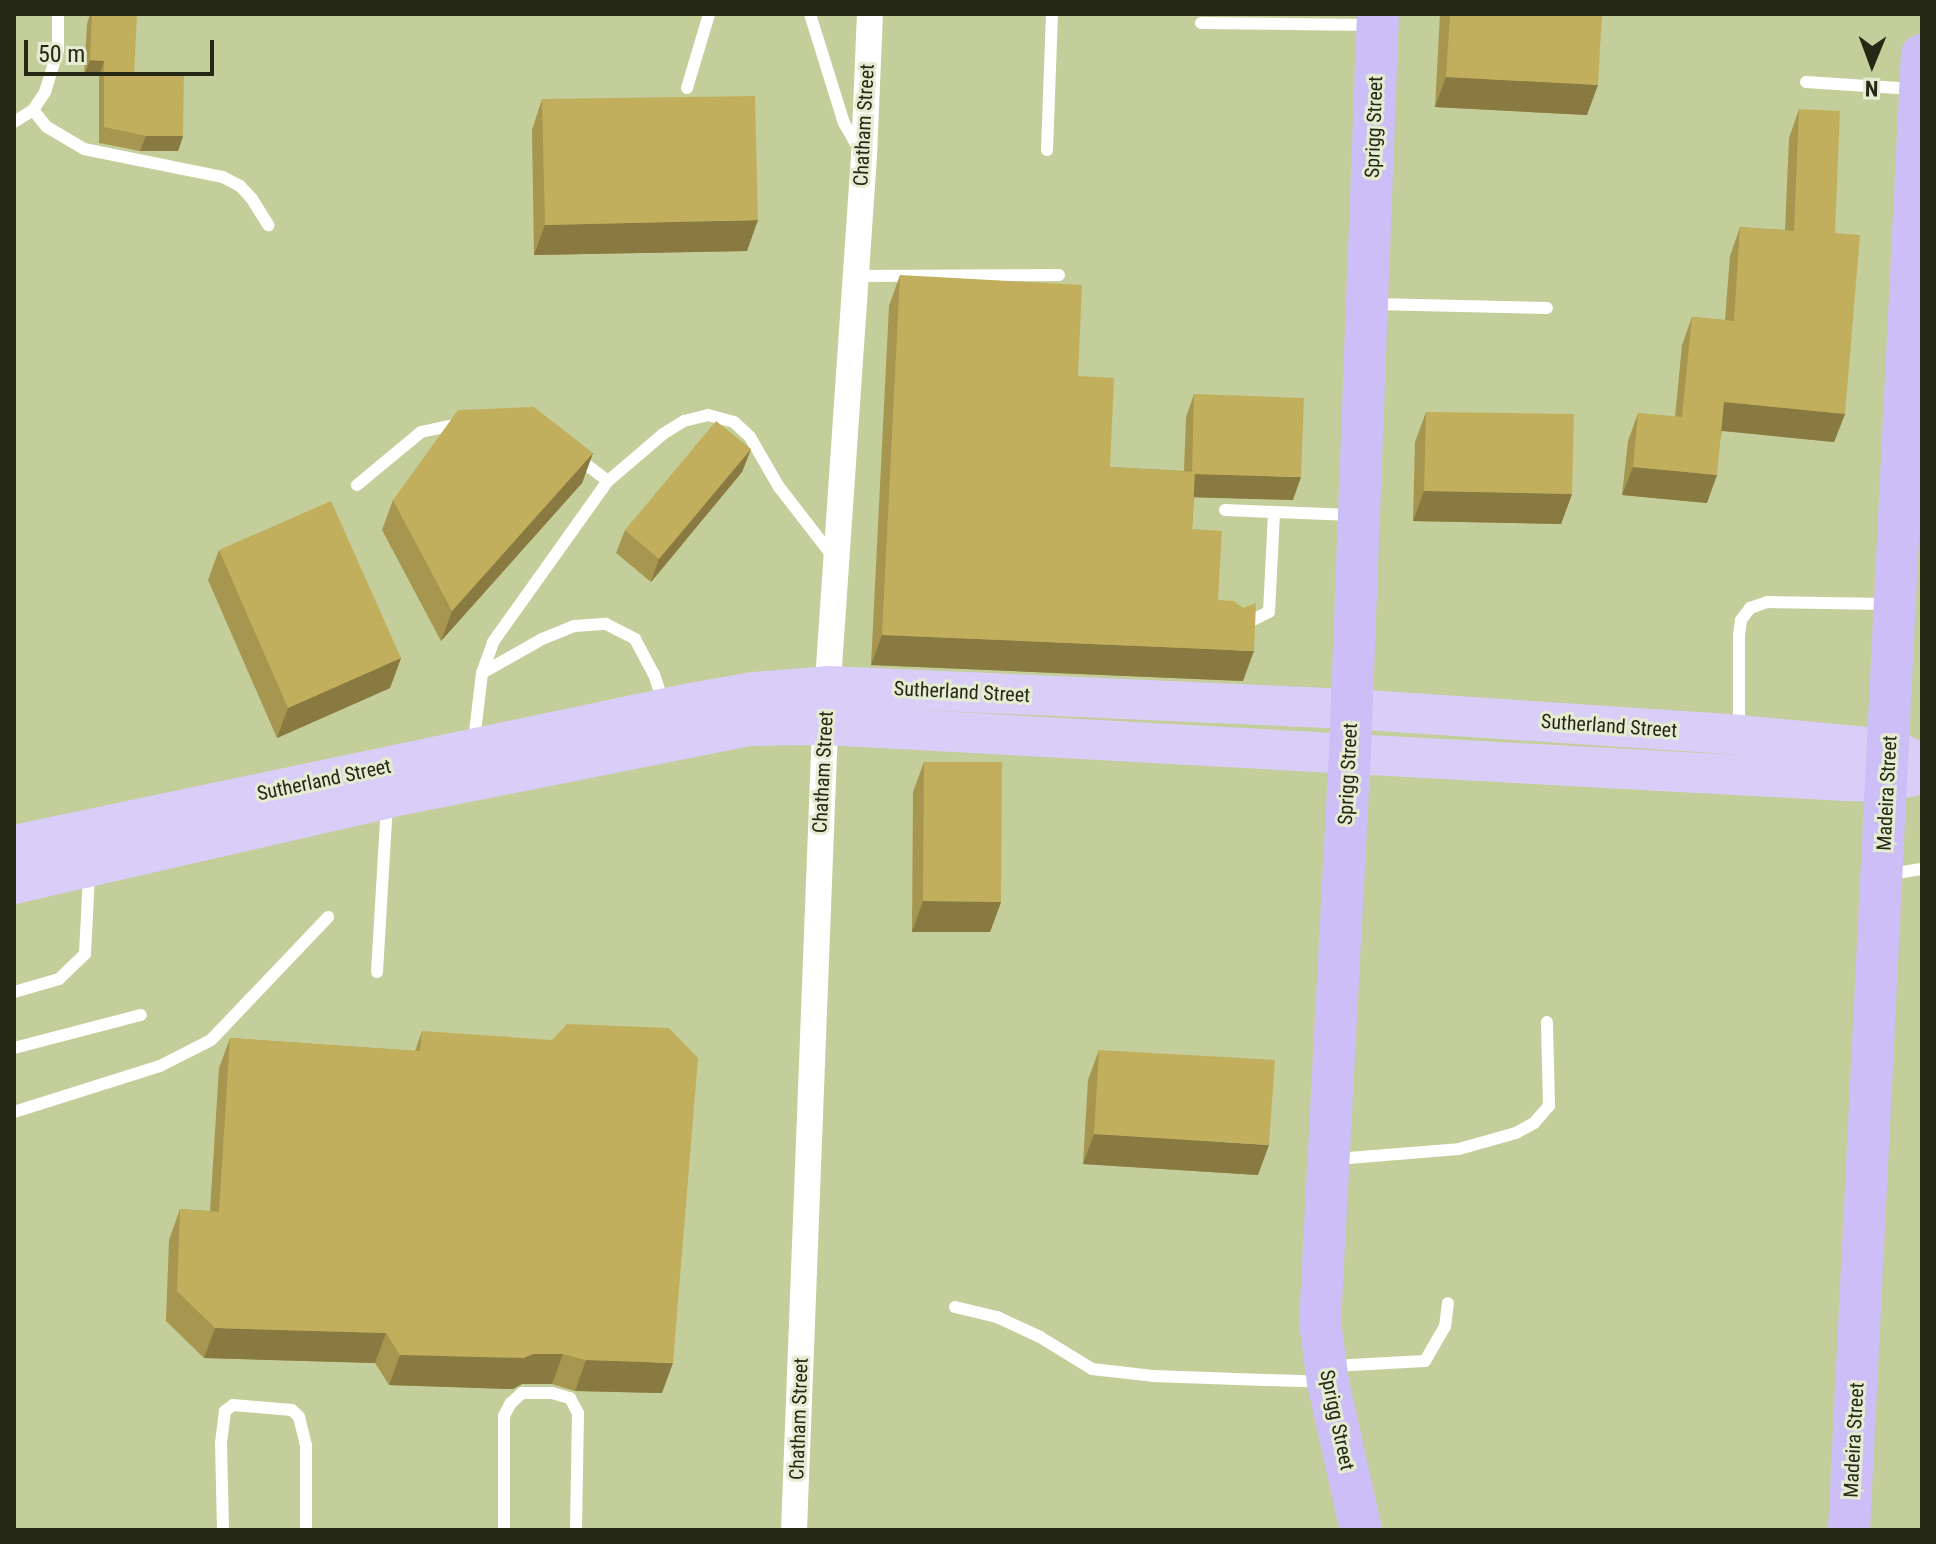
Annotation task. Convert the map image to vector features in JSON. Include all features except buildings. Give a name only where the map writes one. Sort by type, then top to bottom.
[{"type":"highway","name":"Sprigg Street","points":[[1361,1530],[1327,1374],[1320,1322],[1350,752],[1378,20]]},
{"type":"highway","name":"Madeira Street","points":[[1849,1530],[1902,872],[1905,767],[1895,604],[1921,73]]},
{"type":"main road","name":"Sutherland Street","points":[[474,764],[665,708],[754,692],[828,686],[1351,709],[1739,735],[1905,767]]},
{"type":"main road","name":"Sutherland Street","points":[[14,845],[389,782],[474,764],[747,726],[825,725],[1350,752],[1905,767]]},
{"type":"main road","name":"Sutherland Street","points":[[14,884],[90,867],[389,782]]},
{"type":"street","name":"Chatham Street","points":[[794,1530],[825,725],[864,156],[870,14]]},
{"type":"lane","points":[[14,122],[33,110],[45,92],[58,50],[58,14]]},
{"type":"lane","points":[[687,88],[709,14]]},
{"type":"lane","points":[[810,14],[844,123],[864,156]]},
{"type":"lane","points":[[1047,150],[1052,14]]},
{"type":"lane","points":[[1201,23],[1378,20]]},
{"type":"lane","points":[[1806,82],[1921,73]]},
{"type":"lane","points":[[33,110],[47,127],[84,149],[223,177],[240,186],[268,225]]},
{"type":"lane","points":[[855,276],[1059,275]]},
{"type":"lane","points":[[1367,304],[1547,308]]},
{"type":"lane","points":[[474,764],[482,673],[493,642],[608,481],[663,434],[684,421],[708,415],[734,422],[750,437],[779,487],[836,560]]},
{"type":"lane","points":[[357,485],[400,446],[421,432],[480,421]]},
{"type":"lane","points":[[561,445],[608,481]]},
{"type":"lane","points":[[1225,510],[1359,516]]},
{"type":"lane","points":[[1232,629],[1269,612],[1274,513]]},
{"type":"lane","points":[[1739,735],[1739,635],[1741,620],[1750,608],[1767,602],[1895,604]]},
{"type":"lane","points":[[482,673],[542,639],[575,626],[606,624],[635,639],[654,674],[665,708]]},
{"type":"lane","points":[[377,972],[389,782]]},
{"type":"lane","points":[[14,992],[59,979],[85,954],[90,867]]},
{"type":"lane","points":[[14,1112],[160,1066],[211,1040],[328,917]]},
{"type":"lane","points":[[14,1048],[141,1015]]},
{"type":"lane","points":[[1329,1159],[1408,1156],[1459,1149],[1516,1133],[1534,1123],[1549,1106],[1547,1022]]},
{"type":"lane","points":[[955,1307],[997,1317],[1040,1337],[1092,1369],[1153,1376],[1327,1374],[1425,1361],[1445,1327],[1448,1303]]},
{"type":"lane","points":[[504,1530],[504,1416],[510,1404],[522,1393],[552,1393],[570,1398],[578,1413],[576,1530]]},
{"type":"lane","points":[[223,1530],[220,1519],[221,1432],[225,1411],[233,1405],[292,1410],[299,1417],[306,1446],[306,1530]]}]
